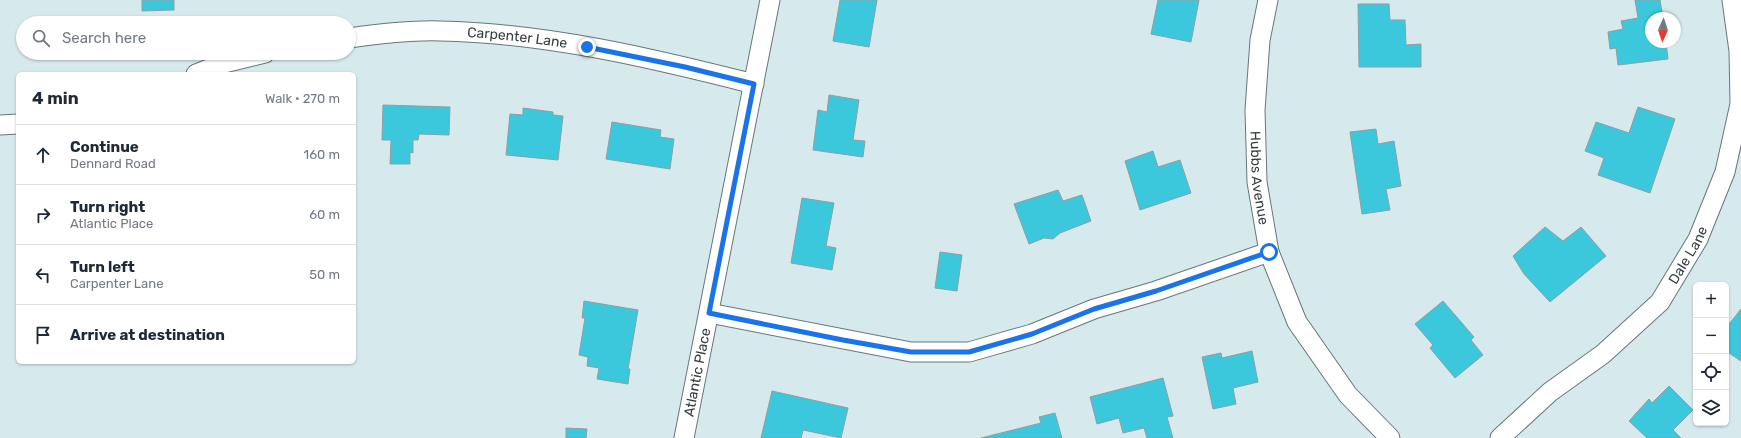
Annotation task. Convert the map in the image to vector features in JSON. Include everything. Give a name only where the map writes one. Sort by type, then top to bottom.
[{"type":"street","name":"Atlantic Place","points":[[684,438],[770,0]]},
{"type":"street","name":"Hubbs Avenue","points":[[1268,0],[1260,40],[1255,110],[1257,182],[1269,252],[1297,322],[1348,395],[1390,438]]},
{"type":"street","name":"Dale Lane","points":[[1500,438],[1550,392],[1603,354],[1660,302],[1698,239],[1724,172],[1740,104],[1739,51],[1732,0]]},
{"type":"street","name":"Carpenter Lane","points":[[356,37],[439,30],[516,35],[670,64],[754,84]]},
{"type":"street","points":[[201,72],[236,60]]},
{"type":"street","points":[[0,126],[16,124]]},
{"type":"street","points":[[709,313],[911,352],[969,352],[1032,334],[1094,309],[1156,291],[1269,252]]},
{"type":"building","points":[[142,0],[174,0],[174,10],[142,11]]},
{"type":"building","points":[[840,0],[877,0],[869,47],[833,41]]},
{"type":"building","points":[[1158,0],[1199,0],[1191,42],[1151,34]]},
{"type":"building","points":[[1635,0],[1660,0],[1662,12],[1645,12],[1645,48],[1667,48],[1668,59],[1618,65],[1616,48],[1610,49],[1608,32],[1623,29],[1621,21],[1638,18]]},
{"type":"building","points":[[1358,4],[1389,4],[1390,20],[1405,20],[1406,45],[1421,44],[1421,67],[1359,67]]},
{"type":"building","points":[[829,95],[859,100],[853,140],[865,141],[863,157],[813,150],[818,110],[827,112]]},
{"type":"building","points":[[383,105],[450,107],[449,135],[419,134],[418,140],[413,140],[413,153],[410,152],[410,164],[390,164],[391,140],[382,140]]},
{"type":"building","points":[[1638,107],[1675,119],[1650,193],[1598,175],[1604,158],[1585,151],[1596,122],[1629,133]]},
{"type":"building","points":[[523,108],[553,112],[553,115],[563,116],[558,160],[506,155],[510,114],[523,115]]},
{"type":"building","points":[[612,122],[661,130],[660,137],[674,139],[670,169],[606,159]]},
{"type":"building","points":[[1376,129],[1378,144],[1394,141],[1401,186],[1386,189],[1390,210],[1362,214],[1350,132]]},
{"type":"building","points":[[1153,151],[1158,167],[1180,160],[1191,193],[1140,210],[1125,161]]},
{"type":"building","points":[[1058,190],[1063,201],[1082,195],[1091,221],[1060,233],[1053,239],[1044,238],[1029,244],[1014,204]]},
{"type":"building","points":[[802,198],[834,203],[826,246],[836,248],[832,270],[791,263]]},
{"type":"building","points":[[1545,227],[1563,241],[1581,227],[1606,256],[1550,302],[1524,274],[1513,256]]},
{"type":"building","points":[[940,252],[962,255],[957,291],[935,288]]},
{"type":"building","points":[[584,301],[638,310],[628,369],[630,369],[628,384],[597,379],[599,368],[587,366],[588,357],[579,355],[585,318],[582,318]]},
{"type":"building","points":[[1443,301],[1474,337],[1471,340],[1483,355],[1455,378],[1430,348],[1433,345],[1415,324]]},
{"type":"building","points":[[1741,309],[1741,361],[1729,353],[1729,324]]},
{"type":"building","points":[[1252,351],[1258,382],[1233,388],[1236,404],[1213,409],[1202,357],[1221,353],[1222,358]]},
{"type":"building","points":[[1163,378],[1173,416],[1167,417],[1173,438],[1147,438],[1144,428],[1123,433],[1119,418],[1097,424],[1090,397]]},
{"type":"building","points":[[1669,386],[1693,410],[1673,430],[1681,438],[1647,438],[1629,421],[1649,399],[1652,403]]},
{"type":"building","points":[[772,391],[848,408],[841,438],[803,430],[801,438],[761,438]]},
{"type":"building","points":[[1055,413],[1062,438],[981,438],[1041,423],[1039,417]]},
{"type":"building","points":[[566,428],[587,429],[586,438],[566,438]]},
{"type":"route","points":[[587,47],[685,67],[754,84],[709,313],[911,352],[969,352],[1032,334],[1094,309],[1156,291],[1269,252]]}]
